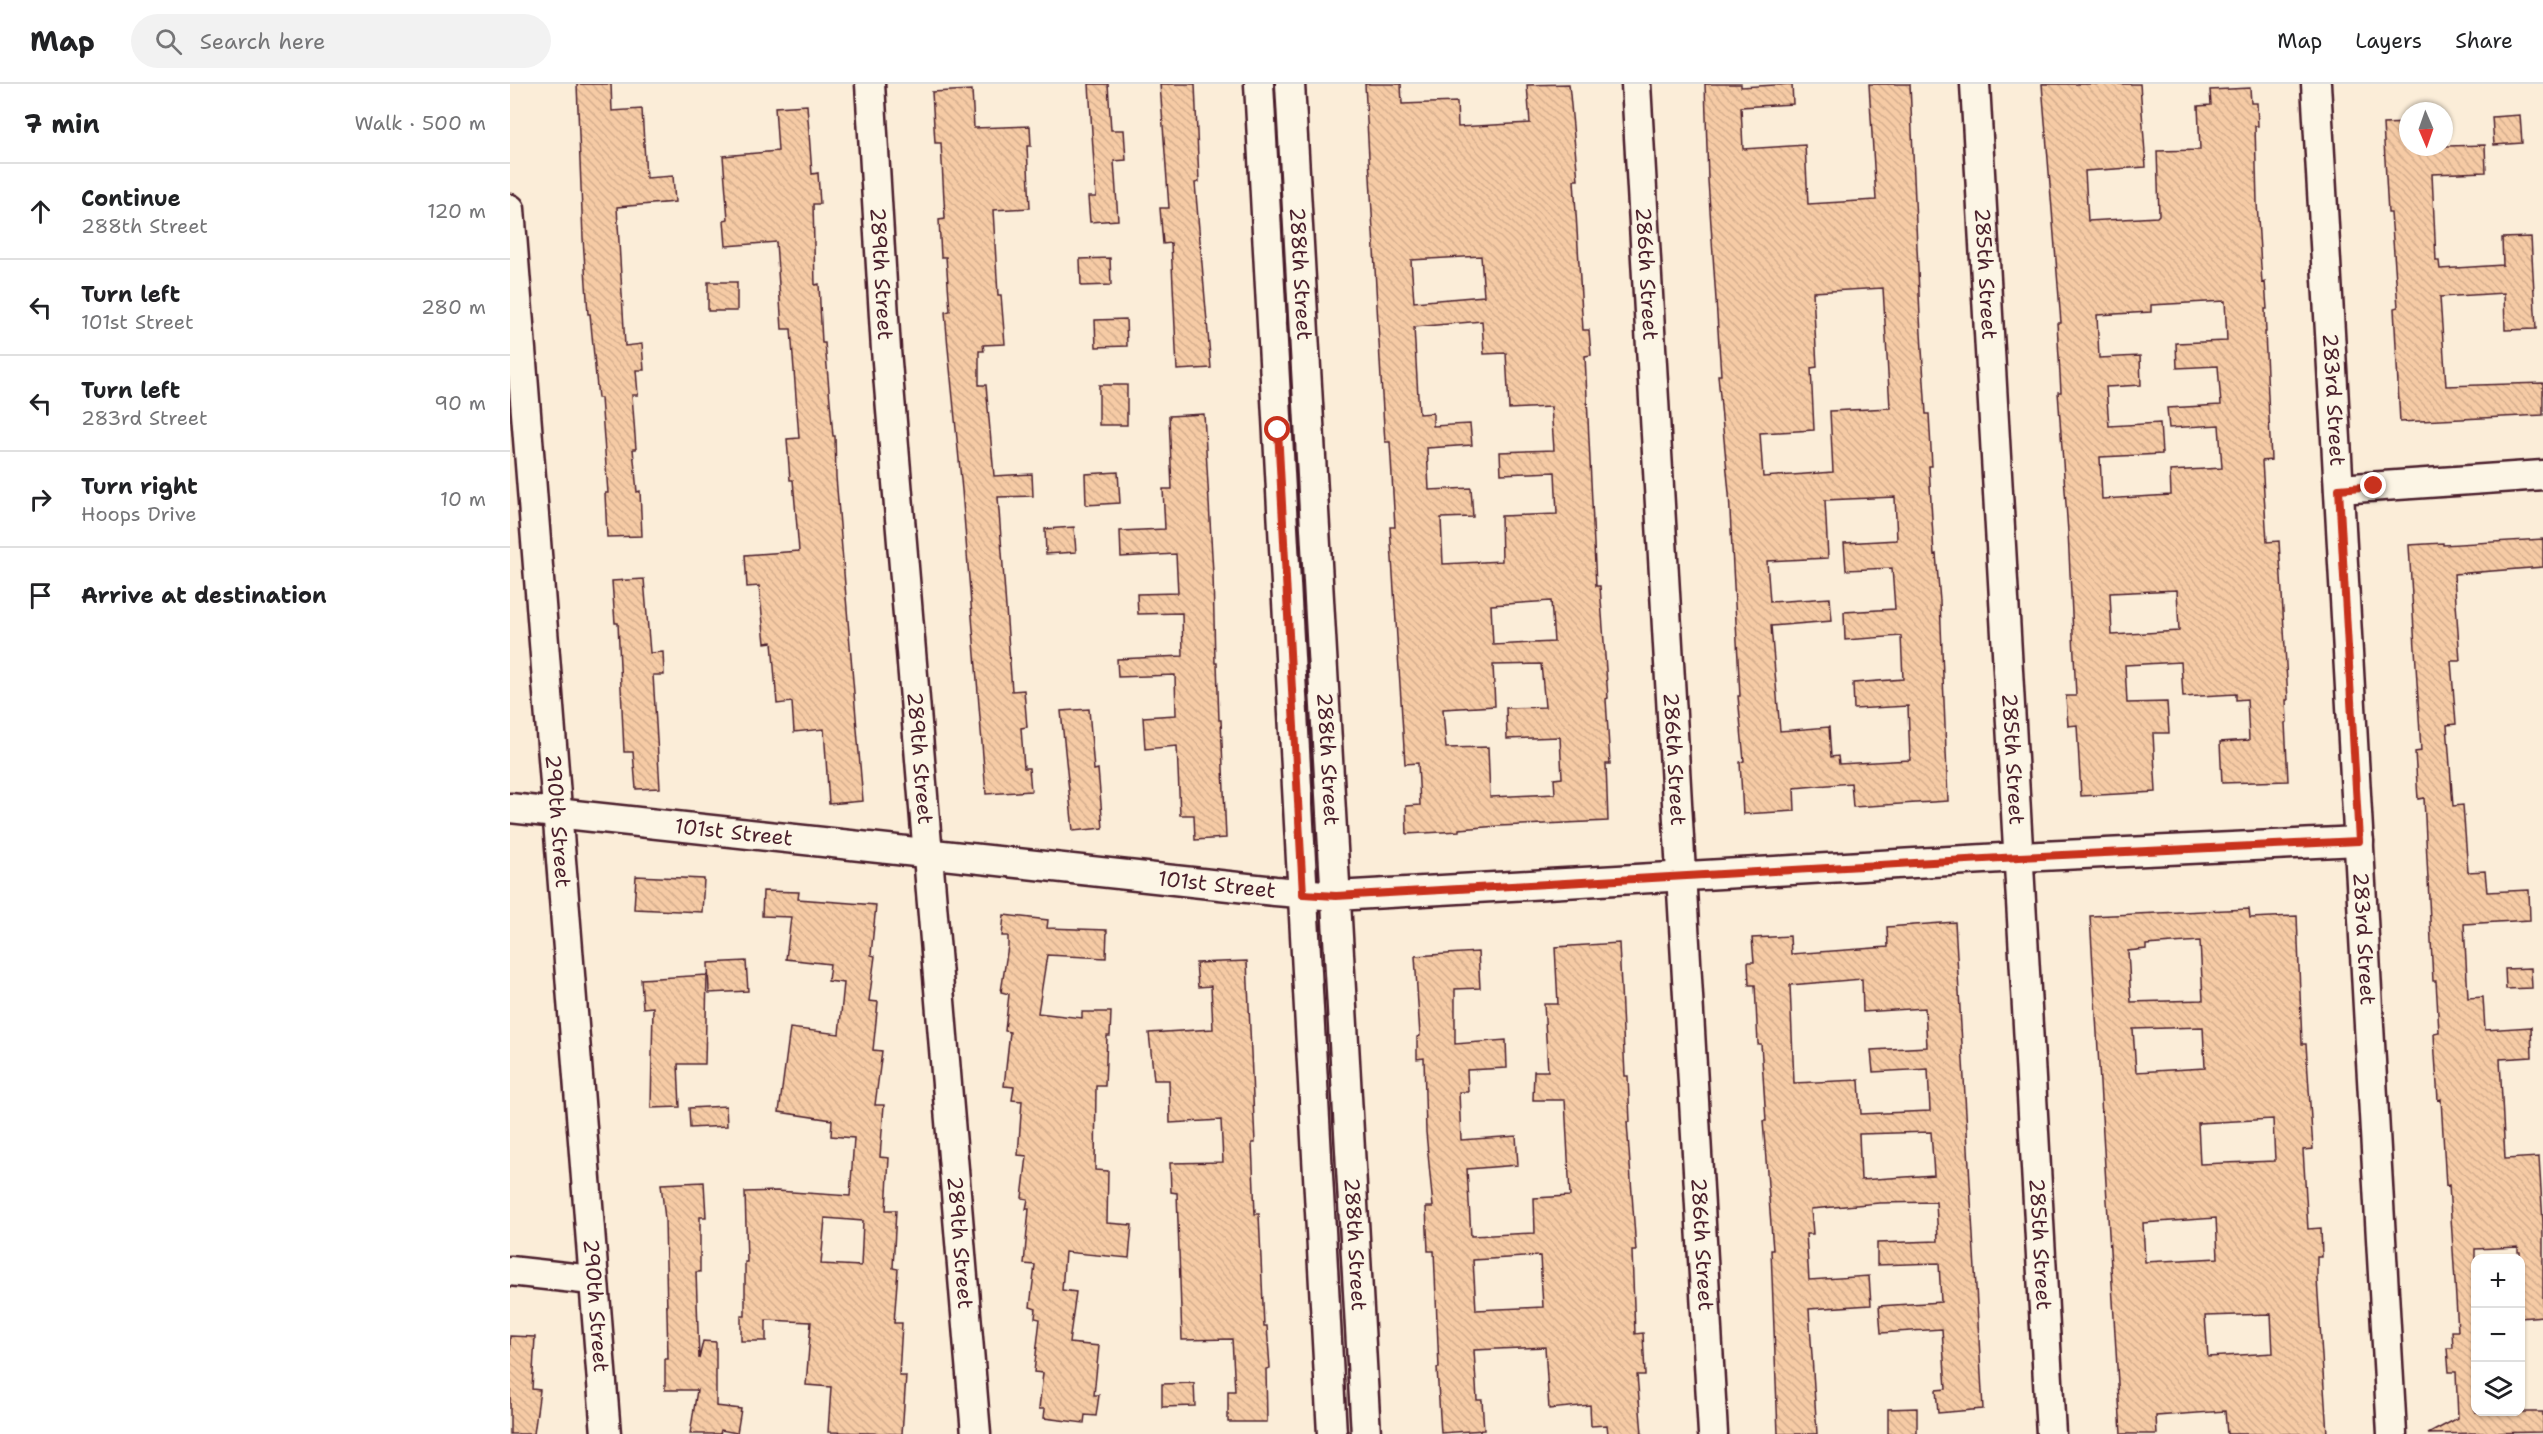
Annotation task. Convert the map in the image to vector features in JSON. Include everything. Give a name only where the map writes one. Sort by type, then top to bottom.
[{"type":"street","name":"289th Street","points":[[870,84],[886,350],[976,1434]]},
{"type":"street","name":"288th Street","points":[[1259,84],[1332,1434]]},
{"type":"street","name":"288th Street","points":[[1290,84],[1366,1434]]},
{"type":"street","name":"286th Street","points":[[1636,84],[1713,1434]]},
{"type":"street","name":"285th Street","points":[[1975,84],[2051,1434]]},
{"type":"street","name":"283rd Street","points":[[2316,84],[2392,1434]]},
{"type":"street","name":"290th Street","points":[[510,209],[592,1280],[606,1434]]},
{"type":"street","points":[[1278,430],[1310,429]]},
{"type":"street","points":[[2339,489],[2543,475]]},
{"type":"street","name":"101st Street","points":[[510,808],[1336,896],[2019,857],[2359,841]]},
{"type":"street","points":[[1319,1185],[1352,1184]]},
{"type":"street","points":[[510,1271],[592,1280]]},
{"type":"building","points":[[577,84],[611,84],[612,111],[642,109],[646,178],[673,176],[675,202],[617,207],[625,346],[642,344],[644,370],[636,370],[638,395],[632,395],[636,449],[633,449],[637,492],[640,491],[642,536],[607,537],[605,493],[608,493],[601,398],[598,398],[590,314],[588,314]]},
{"type":"building","points":[[1089,84],[1108,84],[1111,130],[1124,130],[1126,160],[1114,161],[1118,220],[1090,222],[1088,197],[1096,197]]},
{"type":"building","points":[[1160,84],[1195,84],[1199,182],[1195,183],[1211,368],[1177,370],[1171,243],[1163,244],[1160,208],[1169,208]]},
{"type":"building","points":[[1365,84],[1401,84],[1402,104],[1457,102],[1458,127],[1530,123],[1527,85],[1569,84],[1578,180],[1574,180],[1583,330],[1589,330],[1591,355],[1585,356],[1596,586],[1600,586],[1608,698],[1606,699],[1610,764],[1606,764],[1608,821],[1499,826],[1407,834],[1406,806],[1420,805],[1418,763],[1405,764],[1390,527],[1395,527],[1390,442],[1385,442]],"holes":[[[1481,256],[1484,296],[1414,302],[1411,260]],[[1482,321],[1484,354],[1506,353],[1509,409],[1551,407],[1554,450],[1500,452],[1501,474],[1555,472],[1557,514],[1501,516],[1502,561],[1443,564],[1441,518],[1473,517],[1471,488],[1429,490],[1427,448],[1472,445],[1470,424],[1433,426],[1433,413],[1419,414],[1414,327]],[[1551,601],[1554,642],[1493,645],[1491,605]],[[1541,664],[1545,707],[1506,708],[1507,739],[1560,737],[1562,778],[1554,779],[1555,794],[1490,797],[1488,747],[1446,748],[1443,709],[1495,706],[1493,665]]]},
{"type":"building","points":[[1705,84],[1741,84],[1741,87],[1792,84],[1793,104],[1741,107],[1743,149],[1805,145],[1808,204],[1876,200],[1869,84],[1910,84],[1920,317],[1926,414],[1929,414],[1932,466],[1929,466],[1934,555],[1936,554],[1940,601],[1948,801],[1853,807],[1851,783],[1794,788],[1795,811],[1743,814],[1740,762],[1744,761],[1738,696],[1740,696],[1729,493],[1718,375],[1721,375],[1708,180]],"holes":[[[1883,288],[1890,408],[1830,411],[1833,472],[1763,477],[1760,433],[1814,430],[1811,368],[1817,367],[1813,292]],[[1895,497],[1897,540],[1844,543],[1846,570],[1892,568],[1895,609],[1844,612],[1845,640],[1901,636],[1903,679],[1853,683],[1854,709],[1908,706],[1910,760],[1839,764],[1838,756],[1831,757],[1829,727],[1780,731],[1771,626],[1832,621],[1830,598],[1770,602],[1767,561],[1828,558],[1825,500]]]},
{"type":"building","points":[[2042,84],[2140,84],[2146,167],[2085,171],[2088,221],[2157,217],[2159,215],[2157,151],[2200,150],[2198,106],[2211,105],[2210,90],[2250,88],[2251,103],[2257,103],[2258,126],[2255,126],[2257,203],[2262,283],[2265,282],[2267,309],[2265,309],[2265,332],[2271,460],[2262,461],[2267,542],[2279,541],[2288,700],[2286,700],[2287,722],[2285,723],[2288,781],[2222,783],[2220,742],[2249,740],[2247,699],[2236,700],[2236,694],[2183,697],[2181,662],[2125,665],[2127,703],[2167,702],[2169,733],[2153,733],[2156,792],[2081,796],[2077,725],[2068,726],[2066,696],[2076,696],[2058,392],[2061,392],[2057,323],[2061,323]],"holes":[[[2225,301],[2227,341],[2176,343],[2177,368],[2218,366],[2221,405],[2167,408],[2169,428],[2219,425],[2222,468],[2170,471],[2171,495],[2102,499],[2100,457],[2162,454],[2160,423],[2109,426],[2106,387],[2141,385],[2140,356],[2099,358],[2097,315],[2151,312],[2151,305]],[[2177,590],[2179,631],[2112,635],[2110,593]]]},
{"type":"building","points":[[972,90],[974,128],[1030,126],[1031,146],[1027,146],[1030,208],[993,210],[998,295],[1001,295],[1005,344],[983,345],[984,351],[979,351],[979,385],[986,385],[994,476],[1032,474],[1033,496],[998,497],[1012,691],[1024,690],[1027,727],[1021,728],[1024,768],[1029,768],[1031,791],[986,794],[962,490],[945,312],[950,311],[946,257],[941,257],[939,220],[945,219],[941,143],[935,143],[932,92]]},
{"type":"building","points":[[807,105],[812,174],[818,173],[820,204],[813,204],[815,285],[819,284],[822,343],[825,343],[833,436],[835,436],[836,477],[863,801],[829,804],[824,729],[794,732],[792,702],[777,704],[772,642],[765,643],[759,586],[747,587],[745,555],[799,551],[787,439],[799,438],[791,329],[782,329],[776,242],[726,246],[724,220],[728,219],[723,156],[778,151],[775,107]]},
{"type":"building","points":[[2520,115],[2522,143],[2494,145],[2492,117]]},
{"type":"building","points":[[2399,123],[2399,156],[2453,156],[2453,146],[2485,145],[2486,172],[2432,174],[2436,261],[2439,261],[2440,269],[2503,265],[2502,238],[2531,237],[2536,329],[2505,330],[2504,293],[2440,297],[2446,386],[2543,383],[2543,415],[2400,422],[2394,308],[2398,307],[2391,213],[2388,213],[2383,124]]},
{"type":"building","points":[[1110,258],[1111,285],[1081,286],[1080,259]]},
{"type":"building","points":[[708,282],[737,282],[737,311],[708,311]]},
{"type":"building","points":[[1126,319],[1127,346],[1096,347],[1095,320]]},
{"type":"building","points":[[1099,385],[1127,385],[1127,425],[1099,425]]},
{"type":"building","points":[[1204,414],[1213,573],[1215,663],[1217,663],[1219,720],[1221,720],[1226,838],[1195,840],[1194,815],[1180,815],[1177,746],[1145,749],[1143,717],[1176,715],[1175,675],[1118,677],[1117,659],[1183,656],[1182,613],[1138,614],[1137,594],[1178,593],[1176,554],[1121,557],[1120,531],[1165,529],[1163,489],[1172,489],[1169,416]]},
{"type":"building","points":[[1118,472],[1120,503],[1086,505],[1085,474]]},
{"type":"building","points":[[1074,527],[1076,552],[1046,554],[1045,529]]},
{"type":"building","points":[[2543,539],[2543,567],[2454,574],[2460,661],[2451,661],[2456,724],[2447,725],[2453,806],[2463,805],[2468,872],[2485,871],[2487,892],[2529,890],[2530,920],[2464,924],[2468,998],[2483,997],[2485,1030],[2531,1027],[2532,1057],[2500,1059],[2505,1159],[2539,1157],[2543,1223],[2543,1316],[2525,1318],[2525,1254],[2518,1252],[2518,1247],[2475,1249],[2475,1254],[2471,1254],[2471,1416],[2525,1416],[2525,1412],[2543,1412],[2543,1432],[2428,1434],[2458,1418],[2456,1372],[2449,1372],[2447,1348],[2453,1348],[2452,1331],[2458,1331],[2449,1185],[2446,1186],[2441,1099],[2438,1100],[2435,1055],[2434,1033],[2439,1032],[2436,981],[2433,981],[2424,798],[2418,799],[2415,752],[2421,751],[2409,545],[2443,543],[2443,545]]},
{"type":"building","points":[[644,579],[650,653],[663,652],[664,675],[653,675],[660,788],[636,789],[633,752],[624,752],[618,623],[615,623],[612,581]]},
{"type":"building","points":[[1089,709],[1094,770],[1098,769],[1103,828],[1073,831],[1061,711]]},
{"type":"building","points":[[636,876],[704,879],[702,912],[634,909]]},
{"type":"building","points":[[763,891],[799,892],[798,899],[876,905],[871,955],[875,956],[869,1001],[878,1002],[873,1050],[882,1051],[875,1105],[884,1105],[880,1157],[889,1158],[886,1210],[896,1210],[893,1268],[898,1269],[894,1323],[902,1323],[899,1376],[906,1376],[902,1434],[828,1432],[831,1387],[806,1385],[811,1322],[766,1320],[766,1341],[741,1341],[741,1316],[745,1316],[745,1262],[747,1262],[745,1192],[777,1191],[850,1196],[854,1138],[831,1136],[832,1120],[779,1112],[790,1028],[839,1034],[844,983],[828,981],[830,964],[786,959],[791,917],[762,916]],"holes":[[[825,1218],[863,1221],[861,1266],[821,1264]]]},
{"type":"building","points":[[2249,909],[2250,918],[2297,916],[2302,1044],[2306,1044],[2313,1149],[2303,1150],[2308,1229],[2321,1228],[2322,1257],[2317,1257],[2317,1279],[2327,1434],[2227,1434],[2225,1411],[2156,1416],[2157,1434],[2121,1434],[2090,916]],"holes":[[[2200,941],[2203,1000],[2131,1002],[2128,951],[2146,949],[2146,945]],[[2203,1027],[2205,1068],[2136,1072],[2133,1029]],[[2273,1119],[2275,1161],[2200,1164],[2198,1123]],[[2216,1218],[2218,1258],[2145,1262],[2143,1223]],[[2271,1314],[2273,1353],[2208,1357],[2205,1316]]]},
{"type":"building","points":[[1004,915],[1048,920],[1047,928],[1107,930],[1106,958],[1047,955],[1038,1013],[1082,1018],[1082,1012],[1111,1012],[1110,1036],[1107,1036],[1105,1086],[1096,1086],[1095,1170],[1108,1171],[1107,1223],[1132,1225],[1129,1258],[1065,1252],[1062,1290],[1076,1292],[1069,1343],[1099,1346],[1094,1395],[1099,1395],[1096,1416],[1085,1415],[1084,1423],[1044,1418],[1045,1409],[1039,1409],[1043,1373],[1034,1372],[1040,1319],[1035,1318],[1036,1309],[1030,1307],[1035,1265],[1024,1264],[1029,1209],[1026,1209],[1028,1199],[1022,1198],[1027,1156],[1018,1155],[1022,1101],[1012,1100],[1014,1087],[1004,1086],[1010,1032],[1005,1031],[1009,994],[1001,992],[1008,946],[1008,936],[1002,936]]},
{"type":"building","points":[[1955,922],[1983,1409],[1938,1413],[1936,1390],[1946,1389],[1942,1329],[1881,1333],[1879,1306],[1941,1302],[1939,1263],[1877,1265],[1877,1243],[1938,1241],[1936,1202],[1879,1203],[1811,1209],[1813,1234],[1806,1234],[1809,1280],[1869,1276],[1871,1305],[1809,1309],[1817,1434],[1778,1434],[1771,1250],[1773,1250],[1763,1121],[1766,1121],[1755,985],[1749,985],[1748,962],[1754,962],[1752,938],[1790,936],[1791,954],[1888,947],[1887,927]],"holes":[[[1862,979],[1863,1012],[1925,1008],[1927,1047],[1871,1050],[1873,1072],[1928,1069],[1930,1111],[1861,1114],[1859,1080],[1794,1083],[1790,985]],[[1931,1132],[1934,1175],[1861,1180],[1859,1134]]]},
{"type":"building","points":[[1619,943],[1625,1076],[1628,1076],[1630,1122],[1627,1122],[1636,1251],[1632,1251],[1635,1334],[1643,1333],[1645,1375],[1637,1375],[1642,1434],[1608,1434],[1607,1425],[1591,1426],[1590,1405],[1549,1409],[1545,1347],[1474,1350],[1477,1400],[1482,1400],[1484,1430],[1441,1433],[1434,1251],[1428,1251],[1426,1207],[1433,1207],[1426,1132],[1424,1058],[1417,1059],[1417,1037],[1420,1036],[1415,956],[1478,952],[1480,988],[1455,989],[1455,1044],[1506,1040],[1507,1068],[1467,1070],[1468,1092],[1459,1092],[1461,1140],[1516,1136],[1518,1165],[1467,1169],[1471,1236],[1535,1233],[1534,1198],[1570,1196],[1565,1100],[1533,1100],[1534,1071],[1548,1071],[1544,1004],[1558,1004],[1555,947]],"holes":[[[1540,1256],[1543,1307],[1476,1310],[1473,1260]]]},
{"type":"building","points":[[746,961],[748,991],[709,993],[708,963]]},
{"type":"building","points":[[1247,961],[1255,1143],[1252,1143],[1255,1214],[1259,1214],[1264,1326],[1267,1326],[1270,1368],[1266,1369],[1267,1422],[1228,1422],[1228,1391],[1235,1391],[1232,1339],[1182,1340],[1177,1193],[1171,1192],[1170,1163],[1223,1162],[1221,1120],[1170,1123],[1169,1080],[1154,1080],[1149,1033],[1213,1029],[1211,986],[1198,987],[1196,963]]},
{"type":"building","points":[[2531,968],[2532,988],[2506,989],[2505,969]]},
{"type":"building","points":[[707,975],[705,1064],[678,1064],[680,1107],[651,1108],[653,1007],[643,1008],[641,979]]},
{"type":"building","points":[[726,1106],[727,1126],[690,1128],[689,1108]]},
{"type":"building","points":[[704,1182],[706,1217],[700,1217],[700,1272],[696,1272],[699,1359],[703,1341],[716,1342],[716,1406],[741,1409],[737,1433],[721,1430],[720,1434],[690,1434],[697,1390],[665,1390],[665,1359],[668,1359],[665,1219],[661,1184]]},
{"type":"building","points":[[510,1336],[535,1337],[532,1389],[540,1390],[534,1434],[510,1434]]},
{"type":"building","points":[[1194,1383],[1195,1406],[1162,1407],[1162,1384]]},
{"type":"building","points":[[1917,1408],[1917,1434],[1888,1434],[1888,1409]]},
{"type":"route","points":[[1278,430],[1303,894],[1336,896],[2019,857],[2359,841],[2339,489],[2374,486]]}]
